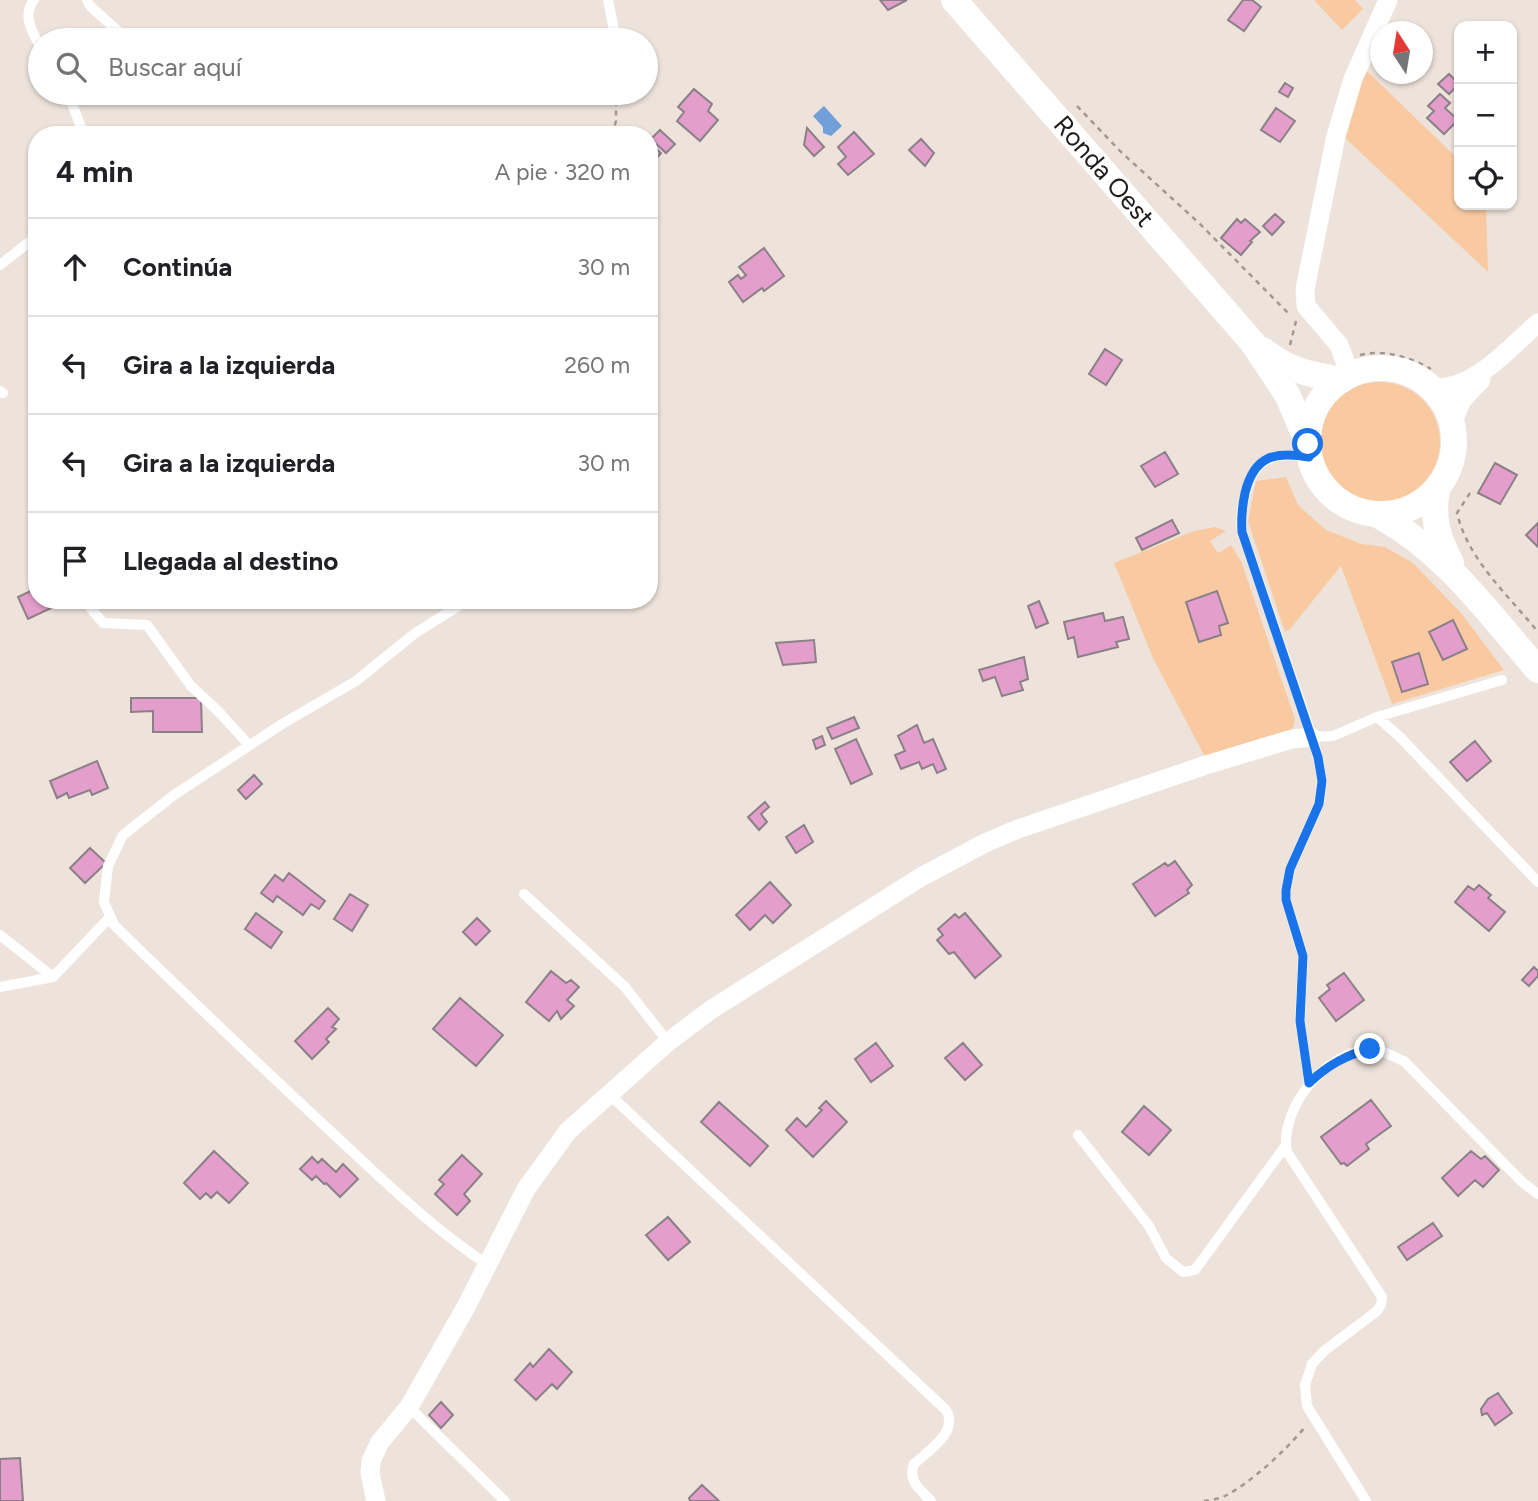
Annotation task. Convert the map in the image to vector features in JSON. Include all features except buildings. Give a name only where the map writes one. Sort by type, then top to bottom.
[{"type":"main road","name":"Ronda Oest","points":[[954,0],[1253,343],[1285,390],[1296,412],[1308,451]]},
{"type":"main road","name":"Ronda Oest","points":[[1253,343],[1280,364],[1316,375],[1345,371]]},
{"type":"main road","points":[[1378,515],[1400,512],[1420,503],[1437,489],[1447,474],[1452,458],[1452,423],[1432,379],[1417,378],[1393,370],[1345,371],[1323,397],[1311,419],[1308,451],[1316,475],[1334,497],[1359,511],[1378,515],[1413,536],[1456,574],[1538,670]]},
{"type":"main road","points":[[1437,489],[1433,512],[1437,532],[1456,574]]},
{"type":"street","points":[[1345,371],[1339,345],[1306,306],[1305,289],[1336,136],[1356,72],[1388,0]]},
{"type":"street","points":[[1432,379],[1446,389],[1457,386],[1489,367],[1538,323]]},
{"type":"street","points":[[1452,423],[1462,400],[1482,380],[1489,367]]},
{"type":"street","points":[[376,1501],[370,1473],[371,1461],[380,1442],[409,1407],[488,1265],[526,1189],[568,1131],[668,1042],[712,1009],[901,890],[985,843],[1018,829],[1206,765],[1292,738],[1311,737]]},
{"type":"lane","points":[[30,28],[28,15],[34,0]]},
{"type":"lane","points":[[87,0],[115,28]]},
{"type":"lane","points":[[608,0],[614,28]]},
{"type":"lane","points":[[73,105],[81,126]]},
{"type":"lane","points":[[0,265],[28,243]]},
{"type":"lane","points":[[1308,451],[1268,459],[1255,467],[1245,493],[1241,519],[1242,532],[1320,766],[1322,793],[1290,869],[1286,890],[1286,900],[1303,956],[1300,1021],[1309,1083]]},
{"type":"lane","points":[[91,609],[103,623],[147,625],[191,686],[249,745]]},
{"type":"lane","points":[[454,609],[414,634],[356,681],[249,745],[174,795],[123,835],[108,866],[104,902],[114,925],[373,1171],[461,1247],[488,1265]]},
{"type":"lane","points":[[1311,737],[1333,736],[1377,718],[1502,680]]},
{"type":"lane","points":[[1377,718],[1399,736],[1538,882]]},
{"type":"lane","points":[[524,894],[625,986],[668,1042]]},
{"type":"lane","points":[[0,987],[53,977],[110,917]]},
{"type":"lane","points":[[0,935],[53,977]]},
{"type":"lane","points":[[1366,1501],[1305,1397],[1305,1385],[1312,1364],[1324,1351],[1377,1311],[1382,1297],[1287,1152],[1289,1124],[1309,1083],[1340,1059],[1370,1049],[1404,1061],[1522,1182],[1538,1194]]},
{"type":"lane","points":[[608,1093],[946,1410],[951,1424],[948,1431],[914,1464],[912,1471],[914,1483],[931,1501]]},
{"type":"lane","points":[[1078,1135],[1149,1226],[1167,1258],[1183,1272],[1195,1270],[1286,1145]]},
{"type":"lane","points":[[409,1407],[505,1501]]},
{"type":"path","points":[[1069,98],[1297,322],[1289,350]]},
{"type":"path","points":[[615,126],[616,105]]},
{"type":"path","points":[[1345,371],[1372,352],[1398,356],[1432,379]]},
{"type":"path","points":[[1470,493],[1458,513],[1462,533],[1478,559],[1538,632]]},
{"type":"path","points":[[1204,1501],[1224,1497],[1248,1480],[1295,1438],[1314,1416]]},
{"type":"shaded area","points":[[1314,0],[1355,0],[1363,9],[1342,30]]},
{"type":"shaded area","points":[[1365,69],[1370,74],[1370,84],[1380,84],[1454,155],[1454,210],[1486,210],[1488,272],[1343,136]]},
{"type":"shaded area","points":[[1380,382],[1403,386],[1423,399],[1436,419],[1440,442],[1436,465],[1423,485],[1403,498],[1380,502],[1357,498],[1337,485],[1324,465],[1320,442],[1324,419],[1337,399],[1357,386]]},
{"type":"shaded area","points":[[1286,477],[1298,505],[1326,530],[1362,544],[1385,547],[1413,563],[1461,613],[1504,670],[1392,704],[1341,566],[1285,632],[1248,521],[1256,481]]},
{"type":"shaded area","points":[[1215,527],[1226,531],[1210,541],[1218,553],[1231,545],[1241,561],[1295,719],[1289,732],[1205,757],[1153,658],[1114,563],[1194,531]]},
{"type":"water","points":[[824,106],[842,126],[831,136],[823,133],[823,127],[813,116]]},
{"type":"route","points":[[1308,444],[1309,457],[1284,455],[1268,459],[1255,467],[1248,481],[1241,512],[1242,532],[1285,653],[1318,757],[1322,781],[1319,804],[1290,869],[1286,890],[1286,900],[1303,956],[1300,1021],[1309,1083],[1340,1059],[1370,1049]]}]
